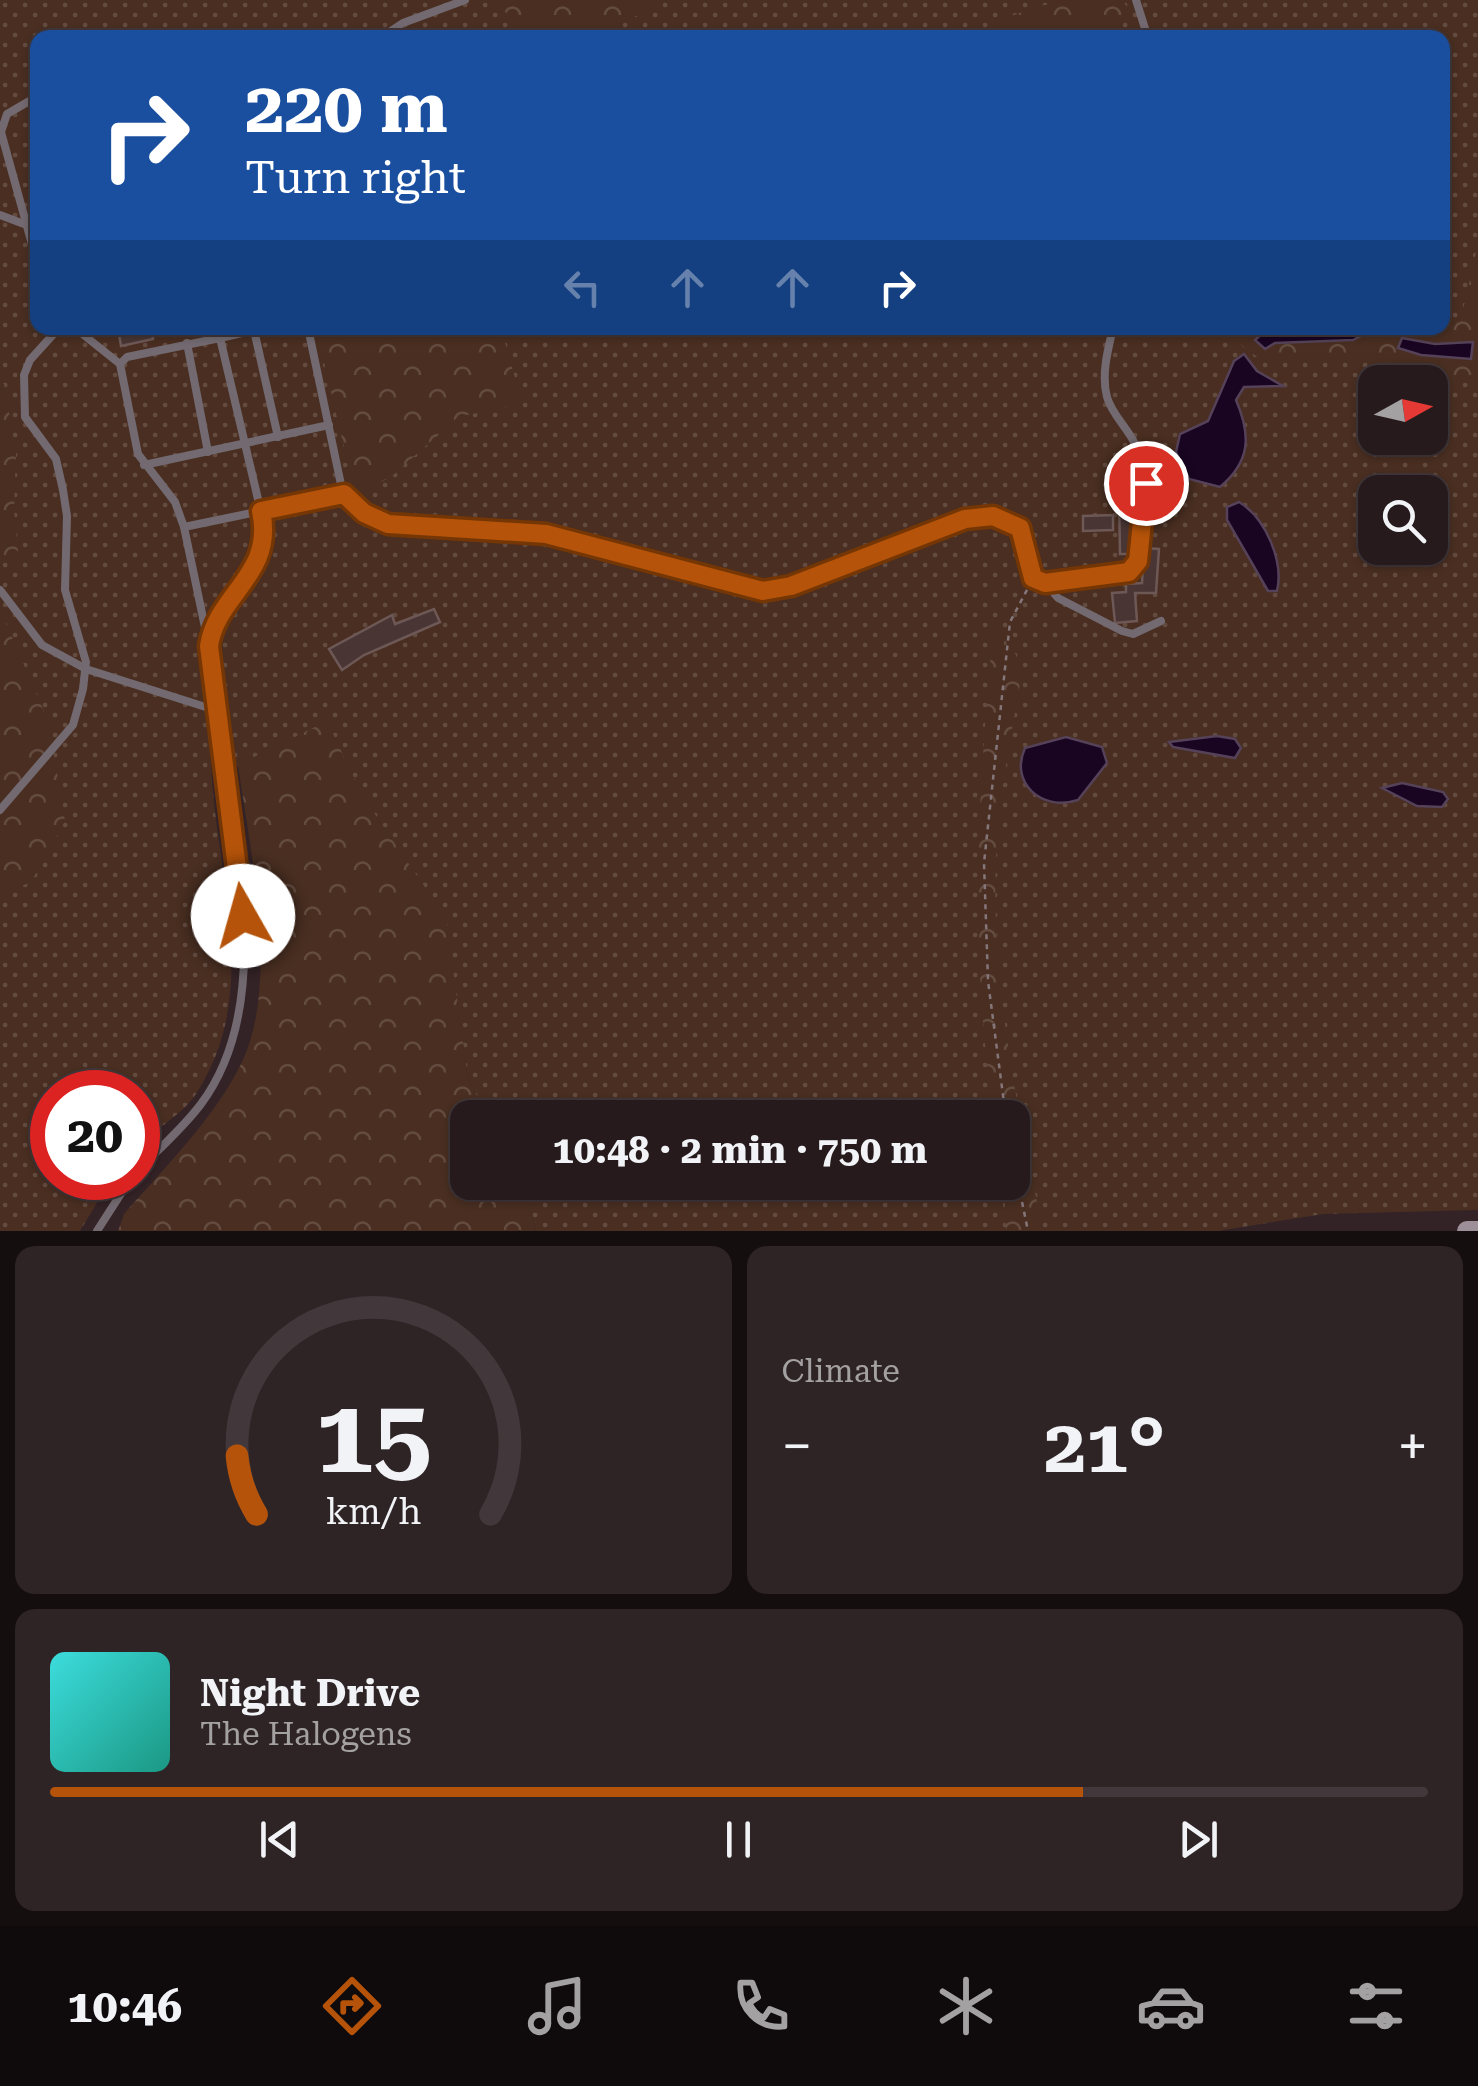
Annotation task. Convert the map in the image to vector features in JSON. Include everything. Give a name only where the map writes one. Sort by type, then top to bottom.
[{"type":"street","points":[[1467,1231],[1478,1231]]},
{"type":"lane","points":[[392,30],[465,0]]},
{"type":"lane","points":[[1136,0],[1145,30]]},
{"type":"lane","points":[[30,101],[7,114],[2,132],[30,242]]},
{"type":"lane","points":[[0,216],[24,224]]},
{"type":"lane","points":[[0,810],[73,725],[86,669],[65,590],[67,516],[56,459],[25,418],[24,375],[30,360],[53,335]]},
{"type":"lane","points":[[83,335],[120,364],[144,465],[175,502],[184,527],[209,646],[245,938],[240,1008],[202,1102],[160,1147]]},
{"type":"lane","points":[[120,364],[127,357],[212,335]]},
{"type":"lane","points":[[209,646],[212,628],[261,556],[266,533],[219,335]]},
{"type":"lane","points":[[255,335],[278,437]]},
{"type":"lane","points":[[310,335],[344,494],[364,513],[388,524],[546,534],[763,591],[791,586],[965,519],[993,516],[1020,528],[1033,578],[1045,583],[1058,598],[1133,634],[1161,620]]},
{"type":"lane","points":[[1045,583],[1129,572],[1138,561],[1146,483],[1135,443],[1108,400],[1107,353],[1111,335]]},
{"type":"lane","points":[[187,342],[208,452]]},
{"type":"lane","points":[[144,465],[329,425]]},
{"type":"lane","points":[[184,527],[344,494]]},
{"type":"lane","points":[[0,590],[42,645],[86,669],[215,710]]},
{"type":"lane","points":[[97,1231],[117,1200]]},
{"type":"path","points":[[1004,1100],[988,981],[984,864],[1010,622],[1033,578]]},
{"type":"path","points":[[1022,1200],[1028,1231]]},
{"type":"green space","points":[[0,0],[1478,0],[1478,1210],[1323,1214],[1218,1231],[536,1231],[527,1200],[1030,1200],[1030,1100],[479,1100],[468,1079],[445,918],[363,797],[211,760],[231,972],[227,1013],[216,1054],[196,1094],[160,1128],[160,1070],[30,1070],[30,1200],[99,1200],[80,1231],[0,1231]]},
{"type":"green space","points":[[500,0],[659,0],[657,6],[607,30],[512,27]]},
{"type":"green space","points":[[1122,0],[1131,12],[1117,30],[991,30],[1030,9],[1066,2]]},
{"type":"green space","points":[[1478,244],[1478,378],[1448,376],[1448,365],[1404,365],[1383,360],[1264,362],[1229,336],[1450,335],[1450,321],[1461,319]]},
{"type":"green space","points":[[318,335],[503,335],[522,403],[458,417],[391,477],[355,494]]},
{"type":"green space","points":[[0,383],[4,384],[16,452],[14,510],[19,561],[0,562]]},
{"type":"green space","points":[[0,609],[48,721],[65,821],[31,882],[0,895]]},
{"type":"green space","points":[[994,625],[1016,655],[1021,677],[1005,772],[995,879],[1000,980],[1018,1100],[992,1100],[986,1055],[978,872]]},
{"type":"green space","points":[[327,721],[363,797],[446,918],[468,1079],[479,1100],[450,1100],[450,1200],[527,1200],[536,1231],[118,1231],[124,1214],[136,1200],[160,1200],[160,1174],[231,1083],[253,1030],[259,994],[259,915],[238,765]]},
{"type":"green space","points":[[1030,1164],[1043,1231],[1006,1231],[1005,1200],[1030,1200]]},
{"type":"shaded area","points":[[1261,335],[1361,336],[1353,340],[1275,343],[1265,349],[1255,340]]},
{"type":"shaded area","points":[[1402,338],[1435,344],[1473,342],[1471,359],[1421,355],[1398,348]]},
{"type":"shaded area","points":[[1244,354],[1257,371],[1283,386],[1244,387],[1236,400],[1246,436],[1243,457],[1220,487],[1189,479],[1176,452],[1180,434],[1208,421],[1234,361]]},
{"type":"shaded area","points":[[1239,502],[1257,519],[1271,542],[1278,567],[1277,591],[1268,591],[1227,520],[1227,507]]},
{"type":"shaded area","points":[[1217,736],[1235,739],[1241,748],[1235,758],[1173,747],[1169,742]]},
{"type":"shaded area","points":[[1066,737],[1102,747],[1107,763],[1078,800],[1052,802],[1032,792],[1025,783],[1021,761],[1025,748]]},
{"type":"shaded area","points":[[1402,783],[1443,792],[1448,799],[1442,807],[1417,806],[1382,788]]},
{"type":"building","points":[[119,335],[152,335],[153,339],[121,346]]},
{"type":"building","points":[[1166,483],[1167,502],[1155,503],[1154,484]]},
{"type":"building","points":[[1134,495],[1135,554],[1120,554],[1119,496]]},
{"type":"building","points":[[1113,515],[1113,530],[1083,531],[1083,516]]},
{"type":"building","points":[[1144,548],[1159,549],[1156,593],[1135,593],[1137,621],[1115,623],[1112,593],[1126,592],[1126,584],[1142,583]]},
{"type":"building","points":[[434,609],[440,622],[364,655],[342,670],[329,649],[392,615],[395,624]]},
{"type":"route","points":[[243,916],[209,646],[212,628],[261,556],[266,533],[261,511],[344,494],[364,513],[388,524],[546,534],[763,591],[791,586],[965,519],[993,516],[1020,528],[1033,578],[1045,583],[1129,572],[1138,561],[1146,483]]}]
